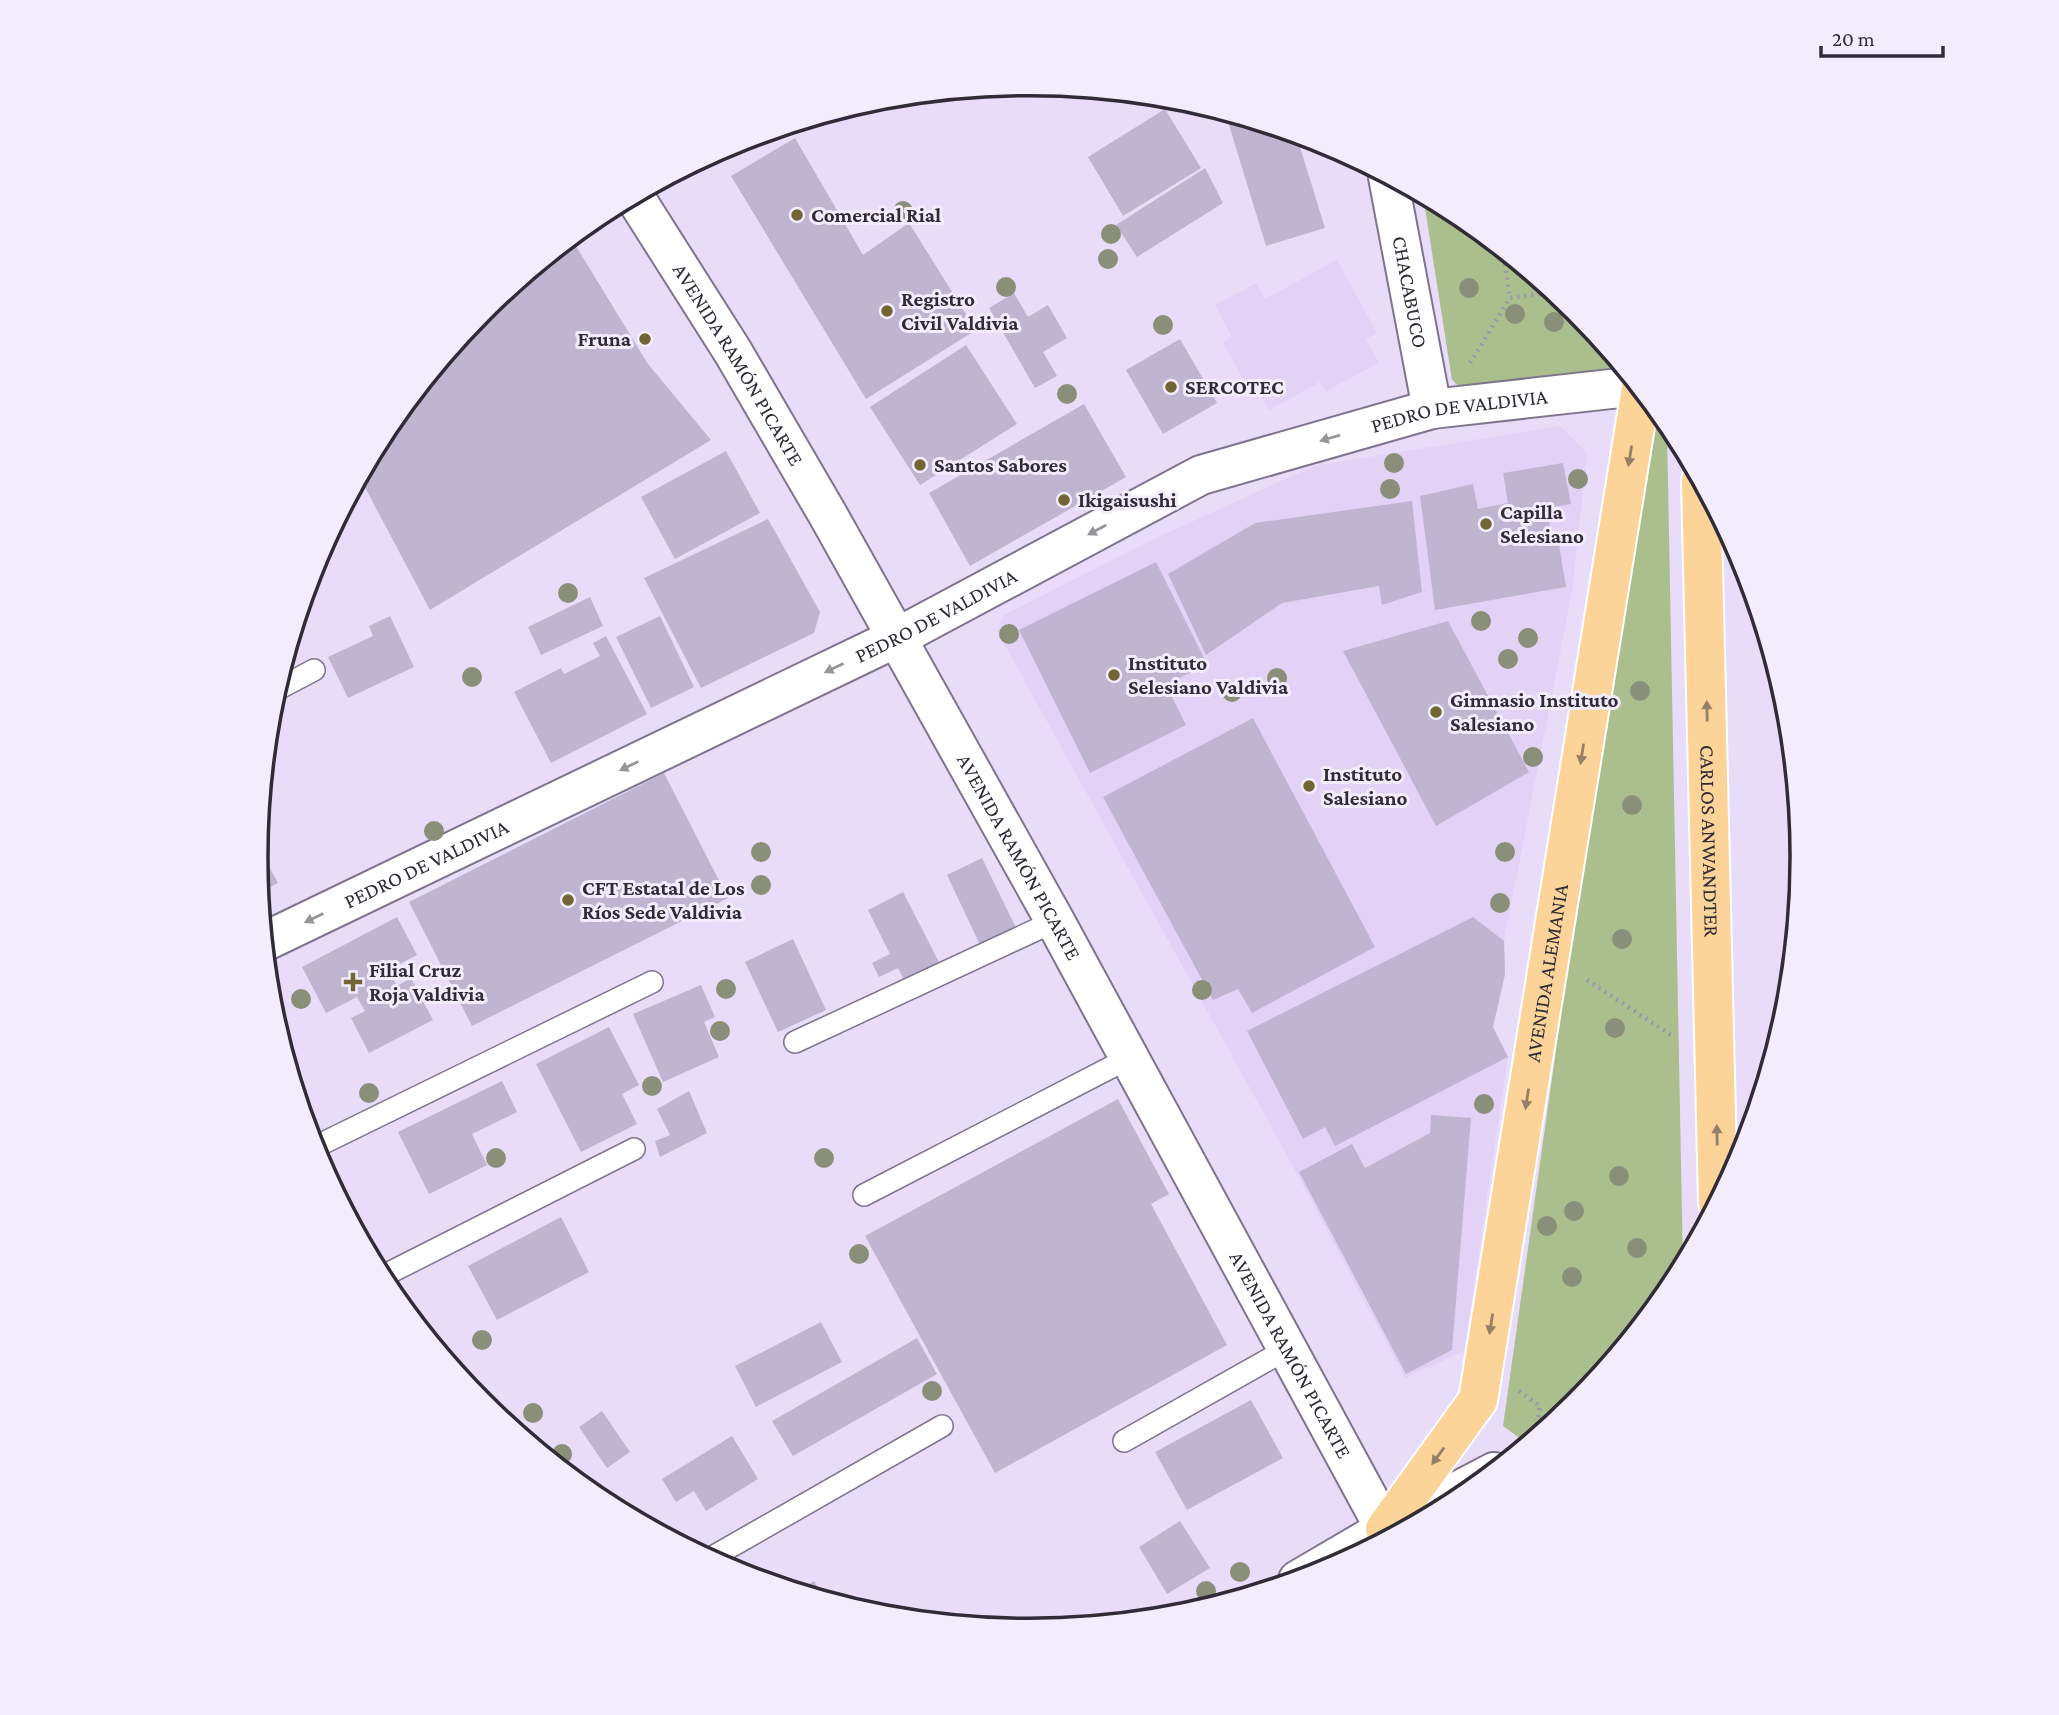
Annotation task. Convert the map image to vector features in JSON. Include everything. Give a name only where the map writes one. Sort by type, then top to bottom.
[{"type":"main road","name":"AVENIDA ALEMANIA","points":[[1395,1525],[1478,1401],[1630,390]]},
{"type":"main road","name":"CARLOS ANWANDTER","points":[[1701,501],[1718,1182]]},
{"type":"street","name":"CHACABUCO","points":[[1390,188],[1432,409]]},
{"type":"street","name":"AVENIDA RAMÓN PICARTE","points":[[639,204],[733,352],[896,638],[1055,921],[1385,1530]]},
{"type":"street","name":"PEDRO DE VALDIVIA","points":[[273,938],[896,638],[1201,475],[1432,409],[1628,388]]},
{"type":"lane","points":[[289,683],[314,670]]},
{"type":"lane","points":[[795,1042],[1055,921]]},
{"type":"lane","points":[[324,1143],[652,982]]},
{"type":"lane","points":[[864,1195],[1129,1058]]},
{"type":"lane","points":[[392,1272],[634,1149]]},
{"type":"lane","points":[[1124,1441],[1287,1349]]},
{"type":"lane","points":[[720,1553],[942,1426]]},
{"type":"path","points":[[1432,409],[1459,381],[1510,299],[1505,264]]},
{"type":"path","points":[[1510,299],[1541,294]]},
{"type":"path","points":[[1583,978],[1671,1035]]},
{"type":"shaded area","points":[[1337,260],[1377,333],[1366,339],[1379,363],[1326,391],[1320,382],[1269,410],[1253,382],[1247,386],[1223,342],[1232,337],[1215,305],[1256,283],[1265,299]]},
{"type":"shaded area","name":"Instituto Salesiano","points":[[1560,426],[1587,453],[1572,592],[1504,941],[1505,974],[1493,1027],[1508,1057],[1464,1351],[1405,1378],[1288,1157],[997,631],[1004,615],[1152,540],[1314,466]]},
{"type":"green space","points":[[1425,208],[1493,254],[1531,285],[1568,319],[1611,366],[1601,376],[1465,392],[1452,380]]},
{"type":"green space","points":[[1650,418],[1667,443],[1683,1248],[1633,1321],[1602,1359],[1568,1396],[1520,1439],[1503,1426],[1644,425]]},
{"type":"building","points":[[1165,109],[1201,168],[1123,216],[1088,157]]},
{"type":"building","points":[[1228,122],[1300,146],[1325,228],[1266,246]]},
{"type":"building","name":"Registro Civil Valdivia","points":[[795,138],[863,255],[909,223],[976,330],[866,399],[731,176]]},
{"type":"building","points":[[1205,168],[1223,203],[1137,257],[1116,225]]},
{"type":"building","points":[[576,247],[648,364],[711,440],[430,610],[365,487],[397,435],[457,356],[491,319],[528,285]]},
{"type":"building","points":[[1014,293],[1028,317],[1048,305],[1067,338],[1043,352],[1057,376],[1035,388],[989,308]]},
{"type":"building","name":"SERCOTEC","points":[[1180,339],[1217,403],[1163,434],[1126,370]]},
{"type":"building","points":[[966,345],[1017,424],[920,485],[870,407]]},
{"type":"building","points":[[1084,404],[1126,477],[970,566],[929,493]]},
{"type":"building","points":[[726,451],[760,513],[675,559],[641,497]]},
{"type":"building","name":"Capilla Selesiano","points":[[1563,463],[1571,504],[1547,508],[1552,540],[1558,539],[1566,587],[1435,610],[1420,496],[1473,484],[1478,509],[1508,503],[1503,473]]},
{"type":"building","points":[[1412,501],[1422,592],[1382,605],[1379,586],[1282,603],[1206,655],[1168,574],[1255,523]]},
{"type":"building","points":[[768,519],[820,612],[814,633],[701,688],[644,578]]},
{"type":"building","name":"Instituto Selesiano Valdivia","points":[[1156,562],[1207,664],[1166,685],[1186,725],[1090,773],[1019,630]]},
{"type":"building","points":[[590,597],[603,626],[541,655],[528,627]]},
{"type":"building","points":[[390,616],[414,667],[348,698],[328,657],[373,636],[369,626]]},
{"type":"building","points":[[660,616],[694,687],[651,708],[616,637]]},
{"type":"building","name":"Gimnasio Instituto Salesiano","points":[[1448,621],[1529,772],[1436,826],[1343,651]]},
{"type":"building","points":[[606,636],[647,714],[551,763],[514,692],[561,668],[564,674],[600,656],[593,643]]},
{"type":"building","points":[[1253,718],[1375,947],[1252,1013],[1238,989],[1213,1000],[1103,797]]},
{"type":"building","name":"CFT Estatal de Los Ríos Sede Valdivia","points":[[664,773],[728,898],[472,1026],[409,902]]},
{"type":"building","points":[[982,858],[1017,930],[981,947],[947,875]]},
{"type":"building","points":[[268,865],[278,883],[269,888]]},
{"type":"building","points":[[903,892],[940,964],[905,982],[898,968],[879,977],[872,963],[890,954],[868,910]]},
{"type":"building","name":"Filial Cruz Roja Valdivia","points":[[397,917],[417,955],[388,970],[397,986],[411,978],[433,1020],[369,1053],[351,1018],[365,1011],[357,997],[326,1013],[302,967]]},
{"type":"building","points":[[1473,917],[1504,941],[1505,974],[1493,1027],[1508,1057],[1335,1146],[1325,1127],[1303,1139],[1247,1031]]},
{"type":"building","points":[[793,939],[826,1010],[778,1032],[745,962]]},
{"type":"building","points":[[701,985],[715,1017],[704,1022],[719,1057],[663,1082],[633,1014]]},
{"type":"building","points":[[609,1027],[639,1085],[622,1094],[637,1124],[581,1152],[536,1064]]},
{"type":"building","points":[[502,1081],[517,1112],[472,1134],[487,1165],[429,1194],[398,1132]]},
{"type":"building","points":[[689,1091],[707,1133],[660,1157],[655,1141],[670,1135],[657,1109]]},
{"type":"building","points":[[1118,1099],[1169,1194],[1151,1204],[1227,1345],[995,1473],[865,1236]]},
{"type":"building","points":[[1431,1115],[1471,1118],[1452,1350],[1406,1374],[1299,1172],[1352,1144],[1365,1168],[1430,1133]]},
{"type":"building","points":[[561,1217],[589,1272],[497,1320],[468,1266]]},
{"type":"building","points":[[821,1322],[842,1362],[756,1407],[735,1366]]},
{"type":"building","points":[[917,1338],[937,1374],[793,1456],[772,1421]]},
{"type":"building","points":[[1251,1400],[1283,1458],[1187,1510],[1155,1452]]},
{"type":"building","points":[[602,1411],[630,1452],[607,1468],[579,1427]]},
{"type":"building","points":[[732,1436],[758,1479],[706,1511],[694,1491],[676,1502],[662,1479]]},
{"type":"building","points":[[1180,1521],[1210,1568],[1167,1594],[1139,1547]]},
{"type":"building","points":[[814,1581],[818,1589],[807,1585]]},
{"type":"place","name":"Comercial Rial","points":[[797,215]]},
{"type":"place","name":"Registro Civil Valdivia","points":[[887,311]]},
{"type":"place","name":"Fruna","points":[[645,339]]},
{"type":"place","name":"SERCOTEC","points":[[1171,387]]},
{"type":"place","name":"Santos Sabores","points":[[920,465]]},
{"type":"place","name":"Ikigaisushi","points":[[1064,500]]},
{"type":"place","name":"Capilla Selesiano","points":[[1486,524]]},
{"type":"place","name":"Instituto Selesiano Valdivia","points":[[1114,675]]},
{"type":"place","name":"Gimnasio Instituto Salesiano","points":[[1436,712]]},
{"type":"place","name":"Instituto Salesiano","points":[[1309,786]]},
{"type":"place","name":"CFT Estatal de Los Ríos Sede Valdivia","points":[[568,900]]},
{"type":"place","name":"Filial Cruz Roja Valdivia","points":[[353,982]]}]
